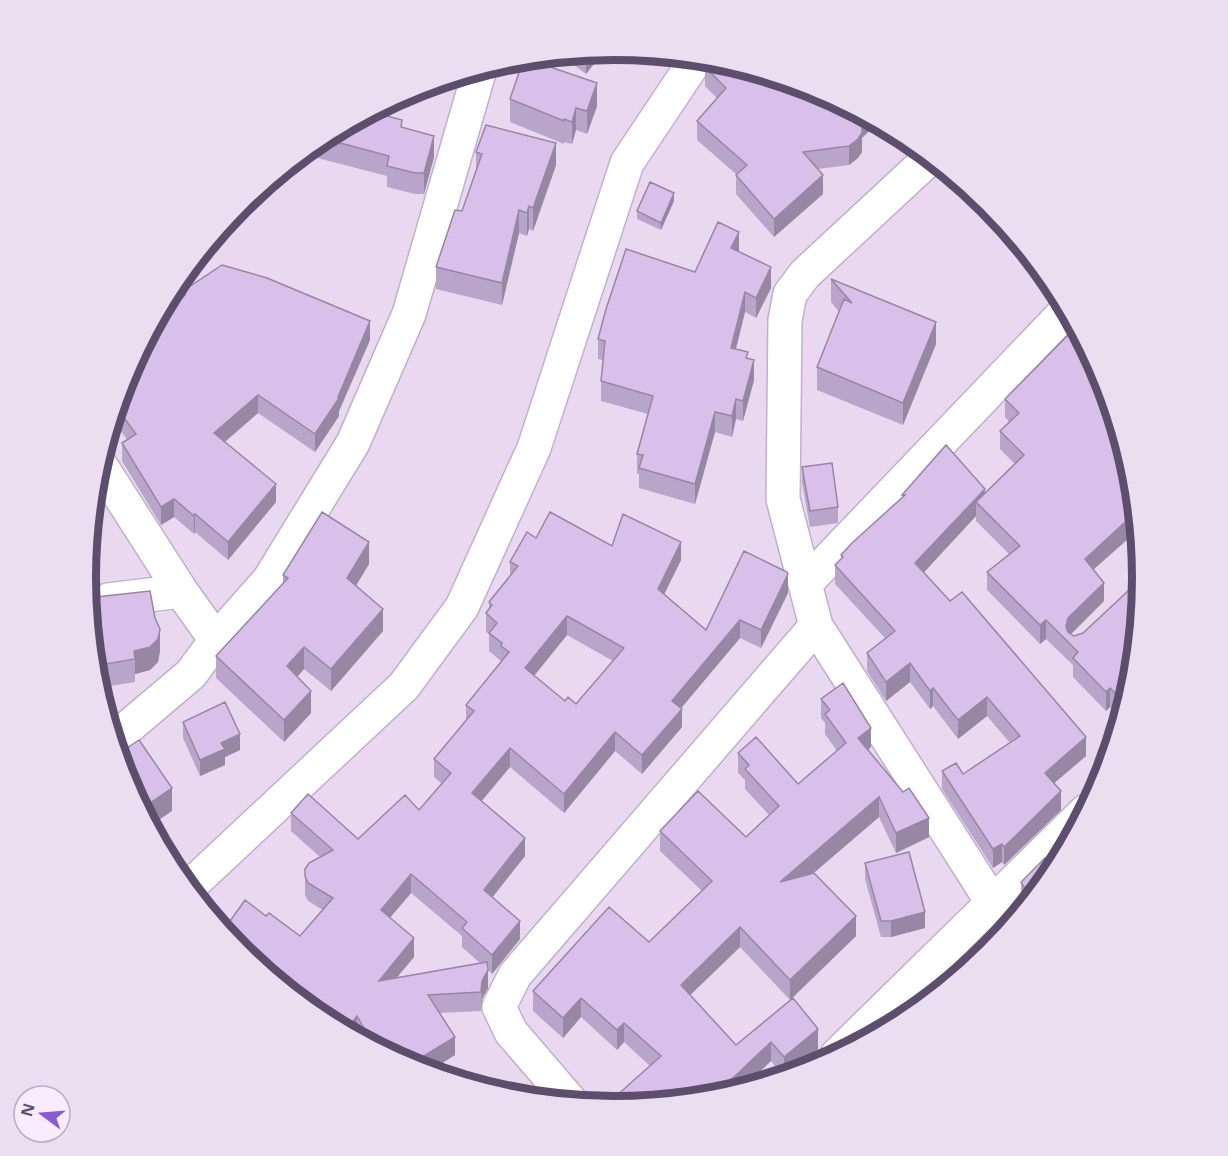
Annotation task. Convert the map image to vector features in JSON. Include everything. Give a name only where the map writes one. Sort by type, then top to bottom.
[{"type":"street","points":[[195,882],[404,686],[462,607],[534,448],[627,163],[692,66]]},
{"type":"street","points":[[120,734],[191,674],[216,640],[269,580],[353,443],[410,314],[477,79]]},
{"type":"street","points":[[924,163],[805,274],[790,294],[784,320],[783,499],[816,626],[1000,916]]},
{"type":"street","points":[[805,584],[1061,316]]},
{"type":"street","points":[[107,475],[181,591],[216,640]]},
{"type":"street","points":[[97,601],[181,591]]},
{"type":"street","points":[[564,1094],[511,1032],[500,1007],[515,975],[816,626]]},
{"type":"street","points":[[865,1032],[1000,916],[1058,846]]},
{"type":"shaded area","points":[[580,61],[648,61],[682,64],[781,87],[843,113],[873,129],[902,147],[956,189],[1003,236],[1025,263],[1045,290],[1079,349],[1105,411],[1114,444],[1128,510],[1131,544],[1131,612],[1128,646],[1105,745],[1079,807],[1063,837],[1045,866],[1003,920],[956,967],[929,989],[902,1009],[843,1043],[781,1069],[748,1078],[682,1092],[648,1095],[580,1095],[546,1092],[447,1069],[385,1043],[355,1027],[326,1009],[272,967],[225,920],[203,893],[183,866],[149,807],[123,745],[114,712],[100,646],[97,612],[97,544],[100,510],[123,411],[149,349],[165,319],[183,290],[225,236],[272,189],[299,167],[326,147],[385,113],[447,87],[480,78],[546,64]]},
{"type":"building","points":[[543,65],[597,83],[587,111],[576,108],[572,122],[564,119],[564,121],[510,99],[520,69]]},
{"type":"building","points":[[706,68],[781,87],[812,99],[862,123],[862,133],[849,146],[803,152],[823,175],[774,219],[736,175],[747,165],[697,121],[726,88]]},
{"type":"building","points":[[389,111],[387,116],[402,120],[401,127],[434,136],[424,173],[387,166],[389,156],[335,141]]},
{"type":"building","points":[[486,125],[556,143],[533,208],[529,206],[527,213],[519,210],[502,283],[436,267],[455,210],[462,211],[482,154],[476,152]]},
{"type":"building","points":[[650,182],[674,193],[661,223],[637,211]]},
{"type":"building","points":[[718,222],[739,232],[731,248],[771,267],[756,298],[745,292],[731,348],[748,352],[746,358],[754,360],[743,401],[736,399],[732,416],[715,412],[695,484],[639,468],[643,455],[637,454],[653,396],[601,381],[605,341],[598,339],[626,249],[695,272]]},
{"type":"building","points":[[222,265],[267,278],[370,321],[339,398],[315,434],[258,395],[214,433],[276,484],[228,542],[174,499],[161,507],[122,443],[136,434],[122,415],[135,380],[162,325],[167,321],[165,319],[176,301],[185,295],[186,289]]},
{"type":"building","points":[[831,279],[936,322],[903,403],[817,367],[844,299],[852,303]]},
{"type":"building","points":[[1070,333],[1105,411],[1122,477],[1129,519],[1085,559],[1104,583],[1068,618],[1066,627],[1068,632],[1074,636],[1083,633],[1132,588],[1128,646],[1118,696],[1110,688],[1106,692],[1073,658],[1078,652],[1046,620],[1040,625],[987,572],[1020,546],[976,502],[1024,455],[1000,431],[1019,413],[1005,399]]},
{"type":"building","points":[[946,445],[985,489],[915,563],[950,601],[962,592],[1086,737],[1045,773],[1061,791],[1004,847],[1002,844],[993,849],[942,771],[956,763],[963,774],[1020,736],[987,697],[958,720],[933,688],[930,691],[910,663],[886,682],[867,653],[895,631],[835,565],[852,543],[905,495],[902,495]]},
{"type":"building","points":[[832,463],[838,507],[810,511],[802,467]]},
{"type":"building","points":[[322,512],[369,542],[347,578],[383,609],[331,669],[304,647],[287,666],[311,691],[284,720],[216,656],[288,578],[283,575]]},
{"type":"building","points":[[550,512],[612,546],[623,514],[681,542],[658,589],[706,630],[744,551],[788,574],[761,630],[740,620],[672,701],[682,709],[642,755],[615,732],[564,794],[510,748],[472,793],[525,838],[484,890],[520,921],[492,955],[462,928],[467,922],[411,874],[381,910],[414,938],[379,981],[487,962],[488,970],[482,981],[481,992],[428,995],[455,1037],[422,1057],[422,1059],[367,1033],[357,1016],[351,1024],[326,1009],[272,967],[228,923],[245,900],[266,916],[269,913],[300,936],[333,898],[308,883],[305,876],[305,869],[309,863],[333,850],[291,813],[308,794],[358,839],[405,795],[419,810],[451,773],[434,759],[474,711],[466,705],[509,652],[489,633],[497,623],[486,613],[492,605],[489,602],[518,566],[510,562],[527,532],[536,538]],"holes":[[[567,616],[624,648],[576,704],[568,697],[565,701],[525,668]]]},
{"type":"building","points":[[150,591],[155,618],[160,629],[158,639],[150,647],[134,651],[135,659],[103,664],[97,597]]},
{"type":"building","points":[[843,683],[871,728],[858,738],[903,792],[909,788],[929,818],[896,833],[879,797],[780,882],[814,873],[856,916],[790,980],[740,927],[681,985],[736,1045],[793,998],[818,1029],[784,1057],[771,1042],[728,1083],[682,1092],[616,1096],[661,1056],[624,1023],[617,1030],[581,998],[563,1018],[533,991],[609,907],[649,942],[712,881],[660,831],[698,791],[746,837],[779,806],[745,769],[749,765],[738,753],[756,737],[798,784],[846,743],[825,714],[830,710],[821,699]]},
{"type":"building","points":[[225,702],[240,734],[221,743],[225,749],[200,760],[183,722]]},
{"type":"building","points":[[139,740],[172,788],[148,804],[125,750]]},
{"type":"building","points":[[909,852],[925,912],[891,921],[881,921],[865,863]]},
{"type":"building","points":[[1045,858],[1047,862],[1026,891],[1021,882]]}]
